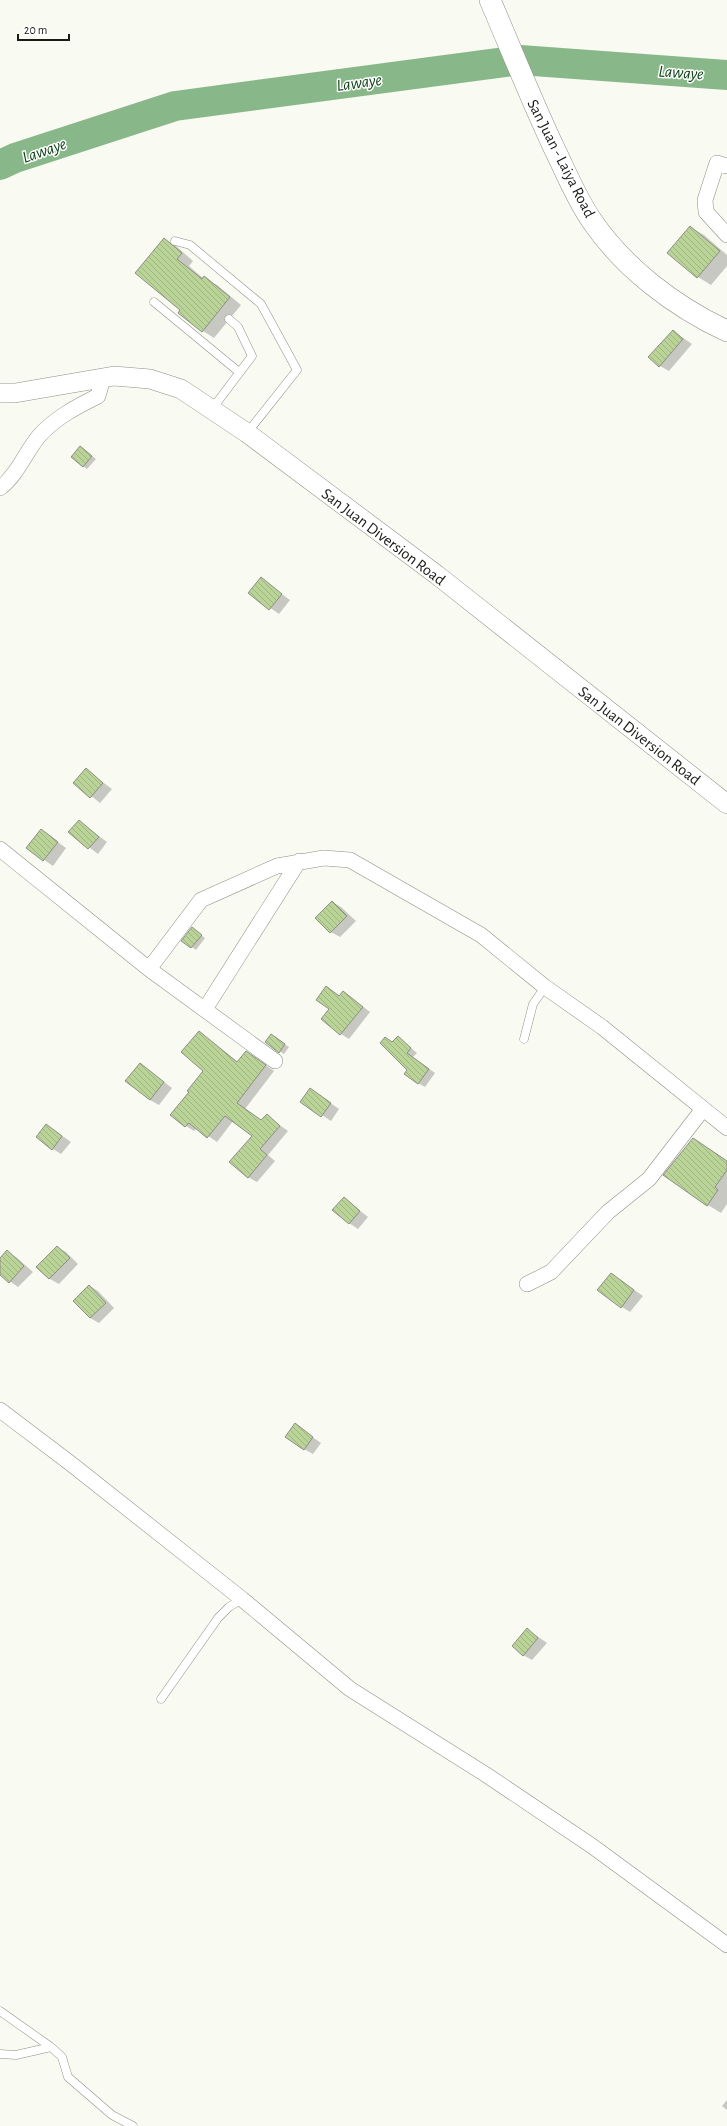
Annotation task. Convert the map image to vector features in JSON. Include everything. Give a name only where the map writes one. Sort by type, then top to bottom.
[{"type":"main road","name":"San Juan - Laiya Road","points":[[490,0],[535,108],[575,192],[592,220],[611,246],[664,293],[687,309],[727,331]]},
{"type":"street","points":[[727,166],[717,163],[705,200],[706,212],[727,235]]},
{"type":"street","name":"San Juan Diversion Road","points":[[0,393],[15,393],[114,376],[150,379],[181,389],[247,433],[437,575],[727,804]]},
{"type":"street","points":[[0,488],[10,480],[39,436],[58,418],[98,396],[103,378]]},
{"type":"street","points":[[0,849],[149,968],[275,1061]]},
{"type":"street","points":[[149,968],[201,900],[256,874],[299,861],[324,858],[350,860],[481,935],[545,986],[602,1027],[727,1128]]},
{"type":"street","points":[[205,1009],[299,861]]},
{"type":"street","points":[[527,1284],[551,1272],[608,1212],[649,1179],[702,1109]]},
{"type":"street","points":[[0,1410],[70,1462],[242,1599],[350,1689],[485,1774],[586,1842],[727,1945]]},
{"type":"lane","points":[[175,241],[190,245],[261,304],[297,370],[247,433]]},
{"type":"lane","points":[[154,302],[240,372]]},
{"type":"lane","points":[[212,409],[252,356],[238,327],[229,319]]},
{"type":"lane","points":[[524,1039],[533,1004],[545,986]]},
{"type":"lane","points":[[161,1699],[218,1618],[229,1607],[242,1599]]},
{"type":"lane","points":[[0,2011],[51,2047],[62,2057],[68,2077],[112,2115],[133,2126]]},
{"type":"lane","points":[[0,2054],[16,2055],[51,2047]]},
{"type":"building","points":[[690,226],[720,251],[697,278],[667,253]]},
{"type":"building","points":[[164,238],[182,253],[177,259],[202,279],[204,276],[230,297],[202,332],[178,313],[180,310],[135,273]]},
{"type":"building","points":[[673,330],[683,339],[659,367],[648,357]]},
{"type":"building","points":[[80,446],[92,456],[83,467],[71,457]]},
{"type":"building","points":[[261,577],[282,594],[269,610],[248,593]]},
{"type":"building","points":[[86,768],[103,783],[90,798],[73,783]]},
{"type":"building","points":[[79,820],[99,837],[88,849],[68,832]]},
{"type":"building","points":[[41,829],[58,842],[43,861],[26,848]]},
{"type":"building","points":[[332,901],[347,916],[330,933],[315,918]]},
{"type":"building","points":[[192,927],[202,935],[191,948],[181,941]]},
{"type":"building","points":[[326,986],[339,996],[343,991],[363,1007],[340,1035],[321,1019],[329,1009],[316,1000]]},
{"type":"building","points":[[199,1031],[237,1062],[246,1051],[266,1065],[237,1103],[261,1120],[267,1114],[280,1126],[260,1149],[267,1155],[248,1178],[229,1162],[252,1136],[225,1116],[207,1138],[189,1123],[185,1127],[170,1115],[189,1092],[187,1091],[203,1071],[181,1052]]},
{"type":"building","points":[[271,1034],[285,1044],[279,1053],[265,1042]]},
{"type":"building","points":[[398,1036],[411,1048],[407,1053],[429,1069],[418,1084],[404,1074],[407,1070],[380,1043],[385,1037],[392,1042]]},
{"type":"building","points":[[140,1063],[164,1082],[150,1100],[125,1081]]},
{"type":"building","points":[[310,1088],[331,1103],[321,1117],[300,1102]]},
{"type":"building","points":[[46,1124],[62,1136],[52,1150],[36,1137]]},
{"type":"building","points":[[693,1138],[727,1161],[727,1170],[715,1187],[718,1190],[707,1206],[663,1175]]},
{"type":"building","points":[[344,1197],[360,1211],[349,1224],[332,1210]]},
{"type":"building","points":[[57,1246],[70,1258],[49,1279],[36,1267]]},
{"type":"building","points":[[7,1250],[24,1266],[9,1283],[0,1275],[0,1258]]},
{"type":"building","points":[[611,1273],[634,1290],[621,1308],[597,1290]]},
{"type":"building","points":[[89,1285],[106,1303],[90,1318],[73,1301]]},
{"type":"building","points":[[295,1423],[313,1437],[304,1450],[285,1437]]},
{"type":"building","points":[[527,1628],[538,1638],[523,1656],[512,1646]]},
{"type":"waterway","name":"Lawaye","points":[[0,165],[15,158],[175,106],[520,60],[727,75]]}]
